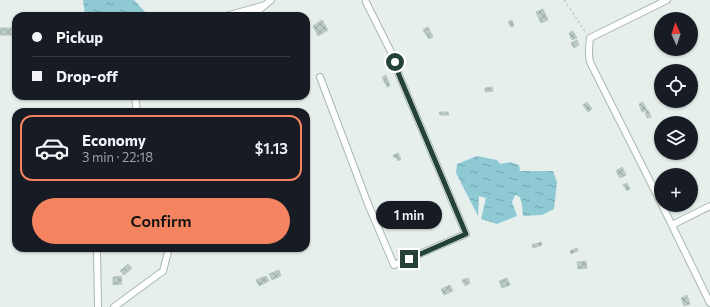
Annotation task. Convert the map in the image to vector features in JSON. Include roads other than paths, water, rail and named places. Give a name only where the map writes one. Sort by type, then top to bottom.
[{"type":"street","points":[[257,12],[271,0]]},
{"type":"street","points":[[654,190],[590,62],[588,53],[590,38],[667,0]]},
{"type":"street","points":[[320,77],[368,204],[394,265],[466,234],[399,75],[390,50],[366,2]]},
{"type":"street","points":[[240,12],[265,5]]},
{"type":"street","points":[[672,225],[710,206]]},
{"type":"street","points":[[665,212],[710,303]]},
{"type":"street","points":[[98,252],[98,307]]},
{"type":"street","points":[[114,307],[163,271],[168,252]]},
{"type":"water","points":[[83,0],[134,0],[145,12],[85,12]]},
{"type":"water","points":[[477,156],[497,160],[500,164],[510,162],[519,165],[520,171],[553,171],[557,182],[554,209],[542,215],[523,216],[520,197],[515,195],[512,202],[517,216],[497,224],[481,219],[486,198],[479,196],[478,216],[456,173],[457,164]]}]
